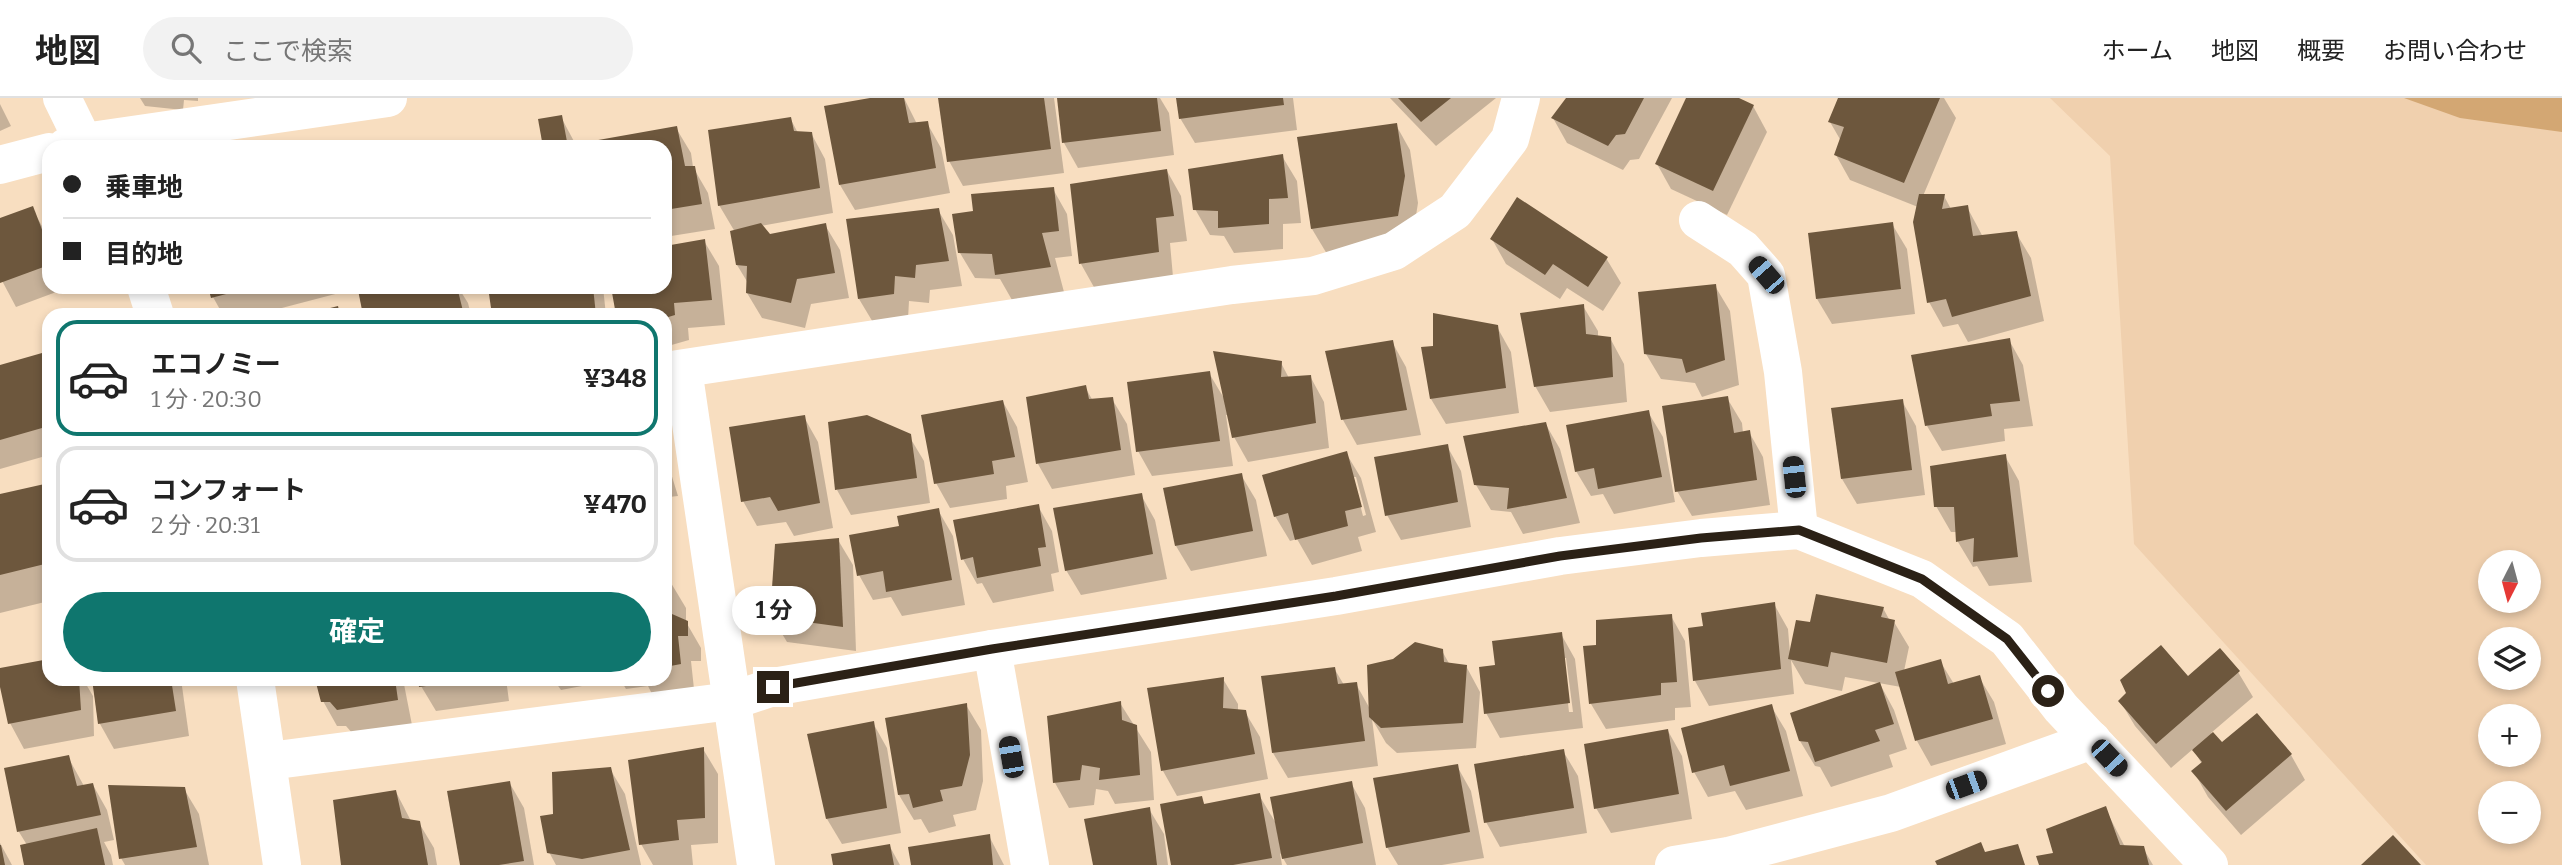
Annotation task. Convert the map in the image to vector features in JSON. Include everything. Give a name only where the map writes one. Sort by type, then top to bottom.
[{"type":"street","points":[[62,98],[70,140]]},
{"type":"street","points":[[116,140],[388,98]]},
{"type":"street","points":[[756,865],[732,701],[674,370],[1232,285],[1313,276],[1394,251],[1455,211],[1510,139],[1521,98]]},
{"type":"street","points":[[0,165],[42,154]]},
{"type":"street","points":[[1698,220],[1743,249],[1766,275],[1783,372],[1799,530]]},
{"type":"street","points":[[269,761],[732,701],[773,687],[992,649],[1336,596],[1560,556],[1701,538],[1799,530],[1922,579],[2007,639],[2061,708],[2209,865]]},
{"type":"street","points":[[992,649],[1030,865]]},
{"type":"street","points":[[256,686],[282,865]]},
{"type":"street","points":[[1674,865],[1728,856],[1891,813],[2092,740]]},
{"type":"shaded area","points":[[2050,98],[2562,98],[2562,865],[2426,865],[2134,544],[2110,156]]},
{"type":"shaded area","points":[[2404,98],[2562,98],[2562,132],[2460,118]]},
{"type":"building","points":[[870,98],[904,98],[909,123],[928,121],[936,168],[839,185],[824,106]]},
{"type":"building","points":[[938,98],[1044,98],[1051,149],[947,162]]},
{"type":"building","points":[[1057,98],[1157,98],[1161,131],[1062,143]]},
{"type":"building","points":[[1176,98],[1283,98],[1284,105],[1179,119]]},
{"type":"building","points":[[1398,98],[1451,98],[1421,122]]},
{"type":"building","points":[[1566,98],[1644,98],[1625,134],[1616,135],[1608,146],[1551,118]]},
{"type":"building","points":[[1686,98],[1739,98],[1754,105],[1713,191],[1655,164]]},
{"type":"building","points":[[1838,98],[1940,98],[1904,183],[1834,155],[1844,127],[1828,122]]},
{"type":"building","points":[[562,115],[567,140],[542,140],[538,119]]},
{"type":"building","points":[[791,117],[794,131],[812,132],[820,188],[718,206],[708,130]]},
{"type":"building","points":[[1397,123],[1405,176],[1398,216],[1311,229],[1297,137]]},
{"type":"building","points":[[677,126],[685,166],[695,166],[702,204],[672,209],[672,140],[598,140]]},
{"type":"building","points":[[1283,154],[1288,198],[1269,199],[1269,224],[1218,228],[1218,211],[1193,210],[1188,169]]},
{"type":"building","points":[[1167,169],[1174,216],[1156,218],[1159,252],[1079,264],[1070,184]]},
{"type":"building","points":[[1054,187],[1059,231],[1042,233],[1051,267],[995,275],[992,254],[958,253],[952,214],[973,211],[971,194]]},
{"type":"building","points":[[1919,194],[1945,194],[1942,209],[1968,205],[1973,236],[2017,231],[2031,296],[1952,317],[1946,299],[1927,303],[1913,222]]},
{"type":"building","points":[[1517,197],[1608,257],[1588,287],[1553,264],[1545,275],[1490,239]]},
{"type":"building","points":[[33,206],[42,230],[42,268],[0,283],[0,218]]},
{"type":"building","points":[[939,208],[949,261],[916,265],[915,278],[895,276],[894,294],[858,299],[846,219]]},
{"type":"building","points":[[1893,222],[1901,289],[1816,299],[1808,233]]},
{"type":"building","points":[[761,223],[770,234],[826,223],[835,273],[797,279],[791,303],[746,293],[747,266],[736,265],[730,231]]},
{"type":"building","points":[[705,239],[712,300],[674,303],[675,315],[672,316],[672,308],[615,308],[612,294],[672,294],[672,245]]},
{"type":"building","points":[[1716,284],[1725,360],[1686,373],[1682,359],[1644,354],[1638,292]]},
{"type":"building","points":[[210,294],[226,294],[211,298]]},
{"type":"building","points":[[359,294],[459,294],[462,308],[362,308]]},
{"type":"building","points":[[489,294],[594,294],[595,308],[491,308]]},
{"type":"building","points":[[1584,304],[1586,334],[1611,337],[1613,377],[1534,387],[1520,313]]},
{"type":"building","points":[[1433,313],[1498,325],[1506,388],[1430,399],[1421,347],[1433,346]]},
{"type":"building","points":[[2010,338],[2020,401],[1990,404],[1992,416],[1925,426],[1911,355]]},
{"type":"building","points":[[1393,340],[1407,410],[1341,420],[1325,351]]},
{"type":"building","points":[[1213,351],[1282,361],[1281,377],[1311,375],[1316,423],[1232,438]]},
{"type":"building","points":[[42,353],[42,428],[0,440],[0,365]]},
{"type":"building","points":[[1210,371],[1220,441],[1136,452],[1127,382]]},
{"type":"building","points":[[1086,385],[1089,399],[1113,397],[1121,450],[1036,464],[1026,397]]},
{"type":"building","points":[[1728,396],[1734,433],[1750,430],[1757,480],[1675,492],[1662,406]]},
{"type":"building","points":[[1903,399],[1912,470],[1841,479],[1831,408]]},
{"type":"building","points":[[1003,400],[1015,457],[992,461],[994,474],[934,484],[921,415]]},
{"type":"building","points":[[1649,410],[1662,477],[1598,489],[1594,468],[1575,472],[1566,425]]},
{"type":"building","points":[[805,415],[820,503],[778,511],[770,497],[741,502],[729,427]]},
{"type":"building","points":[[867,415],[911,434],[917,478],[835,490],[828,422]]},
{"type":"building","points":[[1546,422],[1567,498],[1507,509],[1509,488],[1474,485],[1463,436]]},
{"type":"building","points":[[1448,444],[1458,502],[1385,516],[1374,457]]},
{"type":"building","points":[[1347,451],[1362,507],[1345,511],[1348,526],[1295,540],[1288,513],[1274,517],[1262,475]]},
{"type":"building","points":[[2006,454],[2018,557],[1973,562],[1974,538],[1956,542],[1954,507],[1934,507],[1930,466]]},
{"type":"building","points":[[1242,473],[1253,531],[1175,546],[1163,488]]},
{"type":"building","points":[[42,485],[42,565],[0,575],[0,494]]},
{"type":"building","points":[[1142,493],[1153,554],[1065,571],[1053,508]]},
{"type":"building","points":[[1039,504],[1046,547],[1038,548],[1041,566],[977,578],[973,557],[961,560],[953,520]]},
{"type":"building","points":[[939,508],[952,580],[886,592],[883,571],[857,576],[849,535],[899,526],[897,516]]},
{"type":"building","points":[[839,538],[843,627],[770,617],[775,544]]},
{"type":"building","points":[[1816,594],[1884,607],[1881,617],[1895,620],[1887,663],[1831,652],[1828,667],[1788,659],[1796,620],[1810,622]]},
{"type":"building","points":[[1775,602],[1781,669],[1693,681],[1688,628],[1703,626],[1701,613]]},
{"type":"building","points":[[672,614],[688,621],[688,636],[678,636],[681,664],[672,666]]},
{"type":"building","points":[[1672,614],[1677,682],[1661,683],[1661,695],[1589,704],[1583,646],[1596,645],[1596,620]]},
{"type":"building","points":[[1562,632],[1570,703],[1484,714],[1479,667],[1495,665],[1492,641]]},
{"type":"building","points":[[1415,642],[1443,649],[1444,662],[1467,665],[1463,723],[1381,728],[1369,717],[1367,665],[1393,659]]},
{"type":"building","points":[[2161,645],[2188,676],[2220,648],[2240,671],[2156,744],[2118,701],[2126,693],[2120,680]]},
{"type":"building","points":[[1941,659],[1948,684],[1980,675],[1993,719],[1915,741],[1895,672]]},
{"type":"building","points":[[42,660],[42,686],[79,686],[81,710],[8,724],[0,687],[0,668]]},
{"type":"building","points":[[1335,667],[1338,684],[1357,682],[1365,741],[1272,753],[1261,676]]},
{"type":"building","points":[[1224,677],[1223,708],[1246,710],[1255,754],[1161,771],[1147,688]]},
{"type":"building","points":[[1880,682],[1894,724],[1875,730],[1880,741],[1815,762],[1808,742],[1799,741],[1790,713]]},
{"type":"building","points":[[93,686],[172,686],[176,711],[98,724]]},
{"type":"building","points":[[317,686],[396,686],[398,700],[337,710],[330,702],[321,702]]},
{"type":"building","points":[[1121,701],[1122,720],[1137,725],[1140,775],[1099,780],[1100,768],[1082,765],[1080,780],[1053,783],[1047,716]]},
{"type":"building","points":[[967,703],[970,755],[962,786],[940,790],[943,801],[913,808],[909,794],[898,795],[885,718]]},
{"type":"building","points":[[1772,704],[1790,771],[1730,786],[1724,765],[1692,773],[1681,728]]},
{"type":"building","points":[[2257,713],[2292,754],[2226,811],[2191,771],[2202,762],[2192,750],[2213,732],[2222,742]]},
{"type":"building","points":[[874,721],[887,808],[826,819],[807,734]]},
{"type":"building","points":[[1668,729],[1679,794],[1594,809],[1584,744]]},
{"type":"building","points":[[704,747],[705,818],[677,820],[679,840],[639,845],[628,760]]},
{"type":"building","points":[[1564,749],[1574,808],[1484,823],[1474,764]]},
{"type":"building","points":[[69,755],[77,786],[93,783],[101,815],[17,832],[4,768]]},
{"type":"building","points":[[1458,764],[1470,832],[1386,848],[1373,778]]},
{"type":"building","points":[[611,767],[630,850],[582,859],[547,853],[540,816],[553,814],[552,772]]},
{"type":"building","points":[[510,781],[524,861],[499,865],[460,865],[447,791]]},
{"type":"building","points":[[1352,781],[1363,843],[1282,859],[1270,797]]},
{"type":"building","points":[[108,785],[185,787],[197,847],[119,859]]},
{"type":"building","points":[[396,790],[402,818],[420,821],[428,865],[341,865],[333,800]]},
{"type":"building","points":[[1260,793],[1272,858],[1233,865],[1171,865],[1160,804],[1202,796],[1204,804]]},
{"type":"building","points":[[2106,806],[2120,845],[2144,846],[2149,865],[2039,865],[2036,856],[2053,853],[2046,829]]},
{"type":"building","points":[[1150,807],[1157,865],[1093,865],[1084,819]]},
{"type":"building","points":[[97,828],[105,865],[24,865],[20,845]]},
{"type":"building","points":[[990,834],[993,865],[911,865],[908,847]]},
{"type":"building","points":[[2393,835],[2421,865],[2361,865]]},
{"type":"building","points":[[1981,842],[1985,852],[2018,844],[2025,865],[1937,865],[1935,861]]},
{"type":"building","points":[[890,844],[894,865],[833,865],[831,854]]},
{"type":"building","points":[[1,845],[5,865],[0,865]]},
{"type":"route","points":[[773,687],[992,649],[1336,596],[1560,556],[1701,538],[1799,530],[1922,579],[2007,639],[2048,691]]}]
